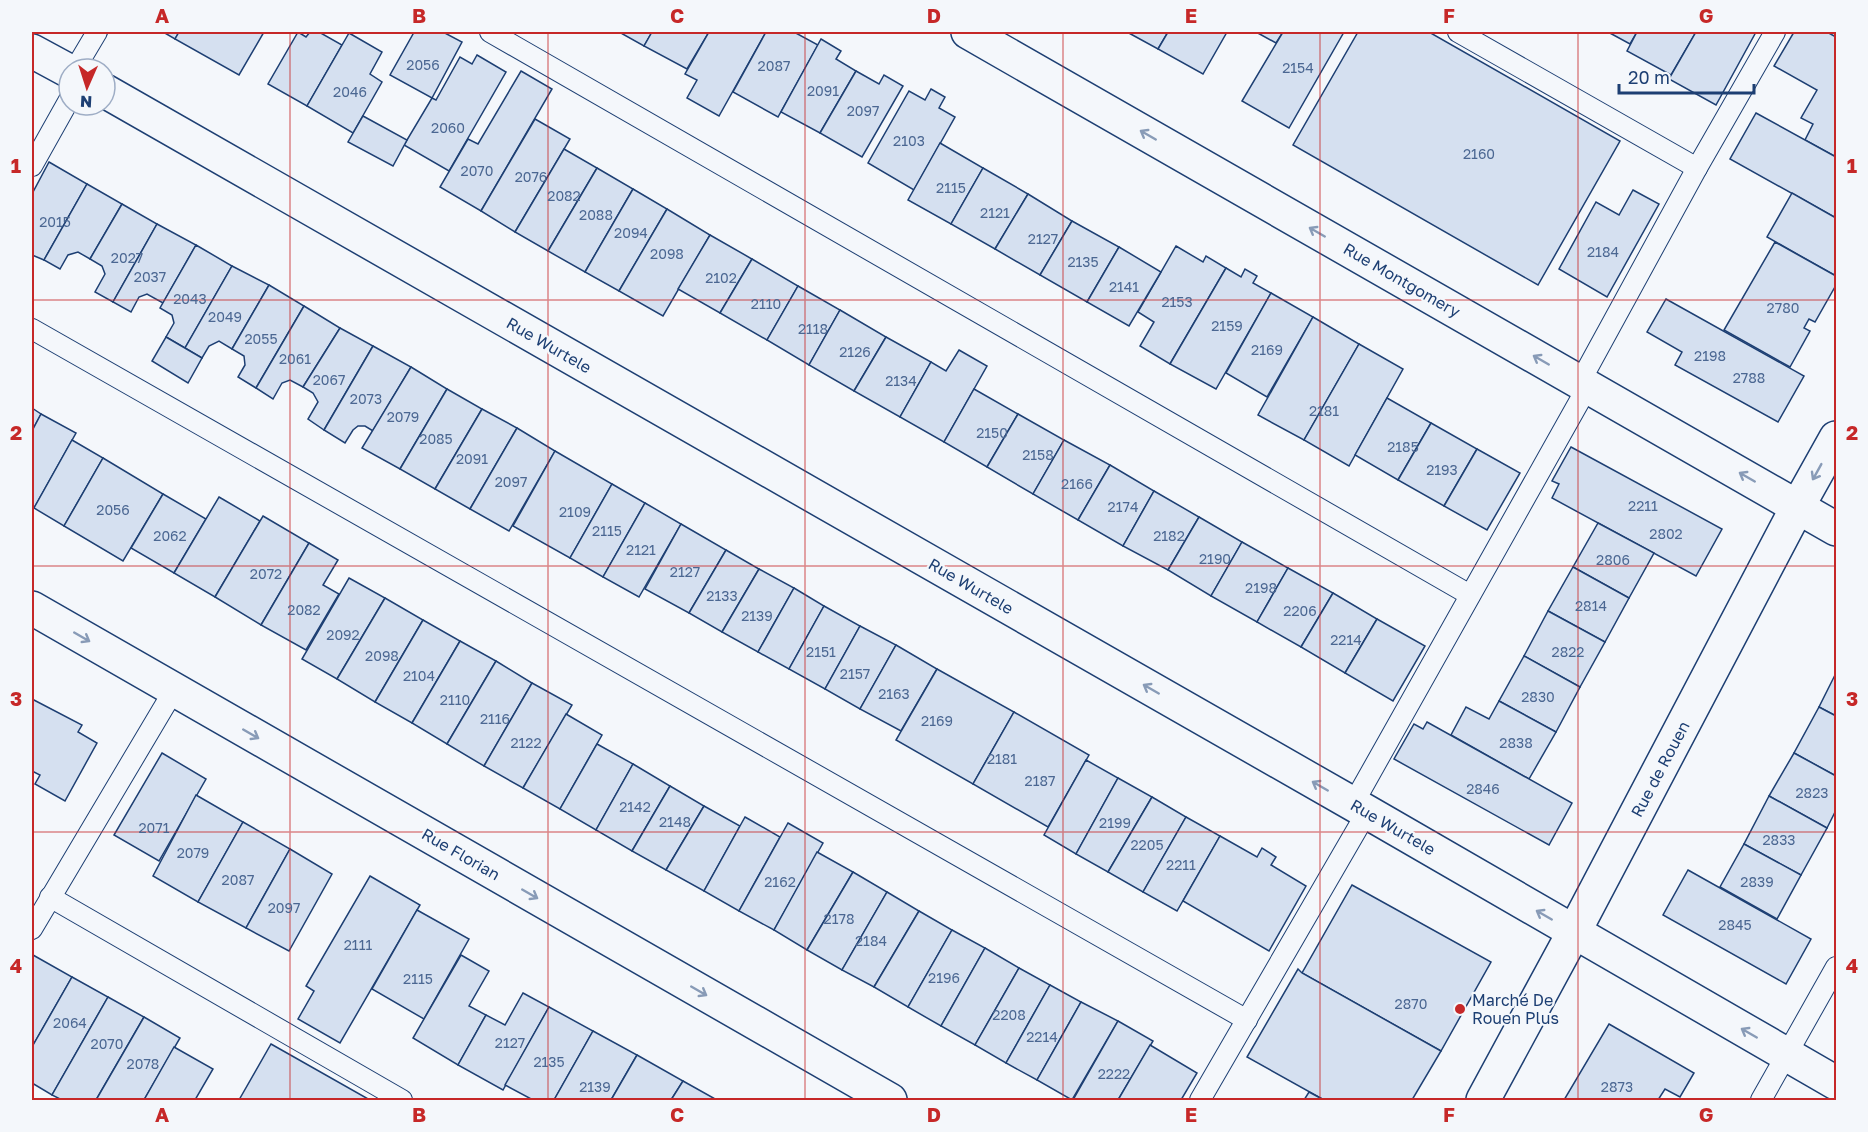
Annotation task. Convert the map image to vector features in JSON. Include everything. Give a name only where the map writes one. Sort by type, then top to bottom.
[{"type":"street","name":"Rue Montgomery","points":[[968,32],[1836,529]]},
{"type":"street","points":[[32,51],[57,65]]},
{"type":"street","name":"Rue Wurtele","points":[[117,99],[1360,808],[1836,1083]]},
{"type":"street","name":"Rue de Rouen","points":[[1483,1101],[1836,438]]},
{"type":"street","name":"Rue Florian","points":[[32,608],[890,1101]]},
{"type":"lane","points":[[82,57],[97,32]]},
{"type":"lane","points":[[490,32],[1470,595]]},
{"type":"lane","points":[[1458,32],[1697,168]]},
{"type":"lane","points":[[1200,1101],[1247,1020],[1360,808],[1470,595],[1697,168],[1775,32]]},
{"type":"lane","points":[[32,166],[59,117]]},
{"type":"lane","points":[[32,329],[1247,1020]]},
{"type":"lane","points":[[32,929],[174,690]]},
{"type":"lane","points":[[50,897],[402,1101]]},
{"type":"lane","points":[[1761,1101],[1836,967]]},
{"type":"building","points":[[163,32],[179,32],[175,39]]},
{"type":"building","points":[[179,32],[264,32],[239,75],[175,39]]},
{"type":"building","points":[[298,32],[306,37],[310,32],[319,32],[342,45],[307,106],[268,84]]},
{"type":"building","points":[[410,32],[443,32],[462,42],[432,98],[390,75],[413,34]]},
{"type":"building","points":[[619,32],[652,32],[644,46]]},
{"type":"building","points":[[652,32],[709,32],[687,69],[644,46]]},
{"type":"building","points":[[709,32],[766,32],[719,116],[687,98],[697,80],[685,74]]},
{"type":"building","points":[[766,32],[794,32],[818,45],[778,117],[733,92]]},
{"type":"building","points":[[1127,32],[1168,32],[1158,49]]},
{"type":"building","points":[[1168,32],[1227,32],[1203,74],[1158,49]]},
{"type":"building","points":[[1256,32],[1283,32],[1276,43]]},
{"type":"building","points":[[1283,32],[1344,32],[1289,128],[1242,101]]},
{"type":"building","points":[[1358,32],[1429,32],[1620,141],[1538,285],[1293,145]]},
{"type":"building","points":[[1608,32],[1637,32],[1630,44]]},
{"type":"building","points":[[1637,32],[1696,32],[1671,75],[1627,51]]},
{"type":"building","points":[[1696,32],[1756,32],[1716,105],[1669,79]]},
{"type":"building","points":[[1794,32],[1827,32],[1836,37],[1836,157],[1805,140],[1813,124],[1801,118],[1817,90],[1774,66]]},
{"type":"building","points":[[349,33],[382,52],[370,74],[382,82],[353,133],[307,106]]},
{"type":"building","points":[[821,39],[841,51],[836,59],[856,71],[820,133],[781,112]]},
{"type":"building","points":[[477,55],[506,72],[449,171],[404,145],[432,98],[436,100],[460,57],[472,64]]},
{"type":"building","points":[[521,71],[552,89],[481,211],[440,187],[468,139],[478,144]]},
{"type":"building","points":[[856,71],[879,84],[884,75],[903,86],[862,157],[820,133]]},
{"type":"building","points":[[931,89],[945,97],[939,108],[955,117],[914,190],[868,163],[909,91],[925,100]]},
{"type":"building","points":[[1756,113],[1836,157],[1836,218],[1730,159]]},
{"type":"building","points":[[363,116],[407,140],[393,166],[348,142]]},
{"type":"building","points":[[535,119],[570,139],[515,232],[481,211]]},
{"type":"building","points":[[940,143],[983,168],[951,224],[908,200]]},
{"type":"building","points":[[564,149],[597,168],[548,251],[515,232]]},
{"type":"building","points":[[49,162],[87,184],[44,260],[32,255],[32,194]]},
{"type":"building","points":[[597,168],[633,189],[585,272],[548,251]]},
{"type":"building","points":[[983,168],[1028,194],[995,249],[951,224]]},
{"type":"building","points":[[87,184],[122,204],[90,259],[78,252],[68,255],[60,269],[44,260]]},
{"type":"building","points":[[633,189],[667,209],[619,291],[585,272]]},
{"type":"building","points":[[1633,190],[1659,204],[1607,297],[1559,269],[1596,202],[1619,215]]},
{"type":"building","points":[[1792,193],[1836,218],[1836,276],[1767,237]]},
{"type":"building","points":[[1028,194],[1072,221],[1040,275],[995,249]]},
{"type":"building","points":[[122,204],[157,224],[113,302],[95,292],[105,274],[102,266],[90,259]]},
{"type":"building","points":[[667,209],[710,235],[663,316],[619,291]]},
{"type":"building","points":[[1072,221],[1119,247],[1087,302],[1040,275]]},
{"type":"building","points":[[157,224],[196,245],[163,303],[147,294],[139,297],[131,312],[113,302]]},
{"type":"building","points":[[710,235],[752,259],[720,313],[678,289]]},
{"type":"building","points":[[1775,242],[1836,276],[1836,285],[1815,322],[1809,319],[1804,328],[1810,331],[1790,367],[1724,330]]},
{"type":"building","points":[[196,245],[232,266],[185,348],[166,337],[174,323],[172,315],[160,308]]},
{"type":"building","points":[[1176,246],[1203,262],[1206,256],[1226,268],[1170,364],[1140,346],[1154,322],[1138,312]]},
{"type":"building","points":[[1119,247],[1161,272],[1129,326],[1087,302]]},
{"type":"building","points":[[752,259],[798,286],[767,340],[720,313]]},
{"type":"building","points":[[232,266],[269,285],[232,349],[219,341],[209,346],[202,358],[185,348]]},
{"type":"building","points":[[1226,268],[1241,277],[1245,269],[1257,276],[1253,283],[1271,293],[1216,389],[1170,364]]},
{"type":"building","points":[[269,285],[304,306],[256,388],[238,377],[245,365],[244,356],[232,349]]},
{"type":"building","points":[[798,286],[840,310],[809,365],[767,340]]},
{"type":"building","points":[[1271,293],[1313,317],[1267,397],[1226,373]]},
{"type":"building","points":[[1666,299],[1804,376],[1778,422],[1675,365],[1682,352],[1647,332]]},
{"type":"building","points":[[304,306],[340,328],[303,387],[290,380],[282,383],[273,399],[256,388]]},
{"type":"building","points":[[840,310],[886,337],[854,391],[809,365]]},
{"type":"building","points":[[1313,317],[1359,344],[1304,440],[1258,415]]},
{"type":"building","points":[[340,328],[373,346],[324,430],[308,419],[318,402],[313,393],[303,387]]},
{"type":"building","points":[[166,337],[202,358],[188,383],[152,361]]},
{"type":"building","points":[[886,337],[931,362],[900,417],[854,391]]},
{"type":"building","points":[[1359,344],[1403,369],[1349,466],[1304,440]]},
{"type":"building","points":[[373,346],[411,367],[373,431],[365,426],[358,426],[345,443],[324,430]]},
{"type":"building","points":[[959,350],[987,366],[944,442],[900,417],[931,362],[946,371]]},
{"type":"building","points":[[411,367],[447,389],[400,469],[362,448]]},
{"type":"building","points":[[447,389],[482,409],[435,489],[400,469]]},
{"type":"building","points":[[974,389],[1018,414],[987,467],[944,442]]},
{"type":"building","points":[[1387,398],[1431,423],[1398,480],[1355,455]]},
{"type":"building","points":[[32,408],[41,414],[32,431]]},
{"type":"building","points":[[482,409],[517,428],[470,509],[435,489]]},
{"type":"building","points":[[41,414],[76,433],[34,508],[32,507],[32,431]]},
{"type":"building","points":[[1018,414],[1064,440],[1033,494],[987,467]]},
{"type":"building","points":[[1431,423],[1477,449],[1444,506],[1398,480]]},
{"type":"building","points":[[517,428],[555,451],[509,531],[470,509]]},
{"type":"building","points":[[72,440],[103,458],[64,526],[34,508]]},
{"type":"building","points":[[1064,440],[1110,465],[1078,520],[1033,494]]},
{"type":"building","points":[[1571,447],[1722,529],[1696,576],[1552,498],[1559,484],[1552,481]]},
{"type":"building","points":[[1477,449],[1520,473],[1487,530],[1444,506]]},
{"type":"building","points":[[555,451],[612,484],[570,558],[513,526]]},
{"type":"building","points":[[103,458],[163,494],[123,561],[64,526]]},
{"type":"building","points":[[1110,465],[1154,491],[1123,546],[1078,520]]},
{"type":"building","points":[[612,484],[645,503],[603,577],[570,558]]},
{"type":"building","points":[[1154,491],[1199,517],[1168,570],[1123,546]]},
{"type":"building","points":[[163,494],[206,519],[174,573],[131,548]]},
{"type":"building","points":[[219,497],[260,521],[215,597],[174,573]]},
{"type":"building","points":[[645,503],[681,524],[639,597],[603,577]]},
{"type":"building","points":[[263,516],[309,543],[261,625],[215,597]]},
{"type":"building","points":[[1199,517],[1242,542],[1211,596],[1168,570]]},
{"type":"building","points":[[1598,523],[1654,553],[1629,598],[1573,567]]},
{"type":"building","points":[[681,524],[726,550],[689,613],[645,589]]},
{"type":"building","points":[[1242,542],[1288,568],[1257,622],[1211,596]]},
{"type":"building","points":[[309,543],[338,560],[323,585],[339,594],[306,650],[261,625]]},
{"type":"building","points":[[726,550],[759,569],[722,632],[689,613]]},
{"type":"building","points":[[1573,567],[1629,598],[1605,642],[1548,611]]},
{"type":"building","points":[[1288,568],[1333,593],[1301,647],[1257,622]]},
{"type":"building","points":[[759,569],[794,588],[758,652],[722,632]]},
{"type":"building","points":[[349,578],[385,598],[337,679],[302,659]]},
{"type":"building","points":[[794,588],[824,606],[789,669],[758,652]]},
{"type":"building","points":[[1333,593],[1377,619],[1345,673],[1301,647]]},
{"type":"building","points":[[385,598],[423,620],[375,702],[337,679]]},
{"type":"building","points":[[824,606],[860,626],[825,689],[789,669]]},
{"type":"building","points":[[1548,611],[1605,642],[1580,687],[1524,656]]},
{"type":"building","points":[[1377,619],[1425,646],[1393,701],[1345,673]]},
{"type":"building","points":[[423,620],[460,641],[412,723],[375,702]]},
{"type":"building","points":[[860,626],[896,645],[860,709],[825,689]]},
{"type":"building","points":[[460,641],[496,661],[447,744],[412,723]]},
{"type":"building","points":[[896,645],[937,669],[901,731],[860,709]]},
{"type":"building","points":[[1524,656],[1580,687],[1556,732],[1499,701]]},
{"type":"building","points":[[496,661],[532,683],[484,766],[447,744]]},
{"type":"building","points":[[937,669],[1014,712],[973,784],[896,740]]},
{"type":"building","points":[[1836,673],[1836,716],[1819,707]]},
{"type":"building","points":[[532,683],[572,705],[523,788],[484,766]]},
{"type":"building","points":[[32,699],[82,725],[78,732],[97,743],[65,801],[35,784],[40,775],[32,771]]},
{"type":"building","points":[[1499,701],[1556,732],[1529,779],[1451,735],[1466,707],[1489,719]]},
{"type":"building","points":[[1819,707],[1836,716],[1836,776],[1794,753]]},
{"type":"building","points":[[1014,712],[1089,755],[1048,827],[973,784]]},
{"type":"building","points":[[566,714],[602,735],[560,809],[523,788]]},
{"type":"building","points":[[1427,722],[1572,803],[1549,845],[1394,759],[1414,724],[1423,729]]},
{"type":"building","points":[[597,744],[633,764],[596,830],[560,809]]},
{"type":"building","points":[[162,753],[206,779],[159,861],[114,835]]},
{"type":"building","points":[[1794,753],[1836,776],[1836,810],[1827,828],[1769,796]]},
{"type":"building","points":[[1086,760],[1118,778],[1076,854],[1044,835]]},
{"type":"building","points":[[633,764],[670,786],[632,851],[596,830]]},
{"type":"building","points":[[1118,778],[1152,797],[1108,872],[1076,854]]},
{"type":"building","points":[[670,786],[704,806],[666,870],[632,851]]},
{"type":"building","points":[[196,795],[243,822],[198,902],[153,876]]},
{"type":"building","points":[[1769,796],[1827,828],[1801,875],[1744,844]]},
{"type":"building","points":[[1152,797],[1186,817],[1143,892],[1108,872]]},
{"type":"building","points":[[704,806],[740,826],[704,891],[666,870]]},
{"type":"building","points":[[745,817],[780,837],[739,911],[704,891]]},
{"type":"building","points":[[1186,817],[1220,836],[1177,911],[1143,892]]},
{"type":"building","points":[[243,822],[290,849],[246,928],[198,902]]},
{"type":"building","points":[[788,823],[823,843],[774,930],[739,911]]},
{"type":"building","points":[[1220,836],[1257,857],[1262,848],[1276,857],[1271,865],[1306,886],[1269,951],[1183,901]]},
{"type":"building","points":[[1744,844],[1801,875],[1777,919],[1720,887]]},
{"type":"building","points":[[290,849],[332,874],[289,951],[246,928]]},
{"type":"building","points":[[817,852],[853,872],[807,950],[774,930]]},
{"type":"building","points":[[1688,870],[1811,939],[1786,984],[1663,915]]},
{"type":"building","points":[[853,872],[887,892],[842,970],[807,950]]},
{"type":"building","points":[[370,876],[420,905],[340,1043],[298,1019],[314,991],[306,986]]},
{"type":"building","points":[[1352,885],[1491,962],[1441,1051],[1302,973]]},
{"type":"building","points":[[887,892],[919,911],[874,987],[842,970]]},
{"type":"building","points":[[417,910],[469,939],[424,1019],[372,989]]},
{"type":"building","points":[[919,911],[952,930],[908,1007],[874,987]]},
{"type":"building","points":[[952,930],[985,948],[941,1026],[908,1007]]},
{"type":"building","points":[[985,948],[1019,968],[975,1045],[941,1026]]},
{"type":"building","points":[[33,955],[72,977],[32,1047],[32,958]]},
{"type":"building","points":[[461,955],[489,971],[469,1006],[486,1015],[458,1065],[413,1038]]},
{"type":"building","points":[[1019,968],[1050,985],[1006,1063],[975,1045]]},
{"type":"building","points":[[1298,969],[1441,1051],[1412,1100],[1324,1100],[1247,1057]]},
{"type":"building","points":[[72,977],[108,997],[52,1095],[32,1083],[32,1047]]},
{"type":"building","points":[[1050,985],[1081,1002],[1037,1080],[1006,1063]]},
{"type":"building","points":[[523,993],[549,1007],[503,1090],[458,1065],[486,1015],[505,1025]]},
{"type":"building","points":[[108,997],[144,1017],[96,1100],[62,1100],[52,1095]]},
{"type":"building","points":[[1081,1002],[1118,1021],[1072,1100],[1037,1080]]},
{"type":"building","points":[[549,1007],[593,1031],[554,1100],[533,1100],[505,1085]]},
{"type":"building","points":[[144,1017],[180,1038],[144,1100],[96,1100]]},
{"type":"building","points":[[1118,1021],[1153,1041],[1118,1100],[1073,1100]]},
{"type":"building","points":[[1609,1024],[1694,1073],[1680,1097],[1665,1089],[1658,1100],[1564,1100]]},
{"type":"building","points":[[593,1031],[637,1055],[611,1100],[554,1100]]},
{"type":"building","points":[[271,1044],[370,1100],[239,1100]]},
{"type":"building","points":[[1150,1045],[1197,1073],[1181,1100],[1118,1100]]},
{"type":"building","points":[[174,1047],[213,1069],[195,1100],[144,1100]]},
{"type":"building","points":[[637,1055],[683,1081],[671,1100],[611,1100]]},
{"type":"building","points":[[683,1081],[717,1100],[671,1100]]},
{"type":"building","points":[[1309,1092],[1324,1100],[1304,1100]]},
{"type":"place","name":"Marché De Rouen Plus","points":[[1460,1009]]}]
